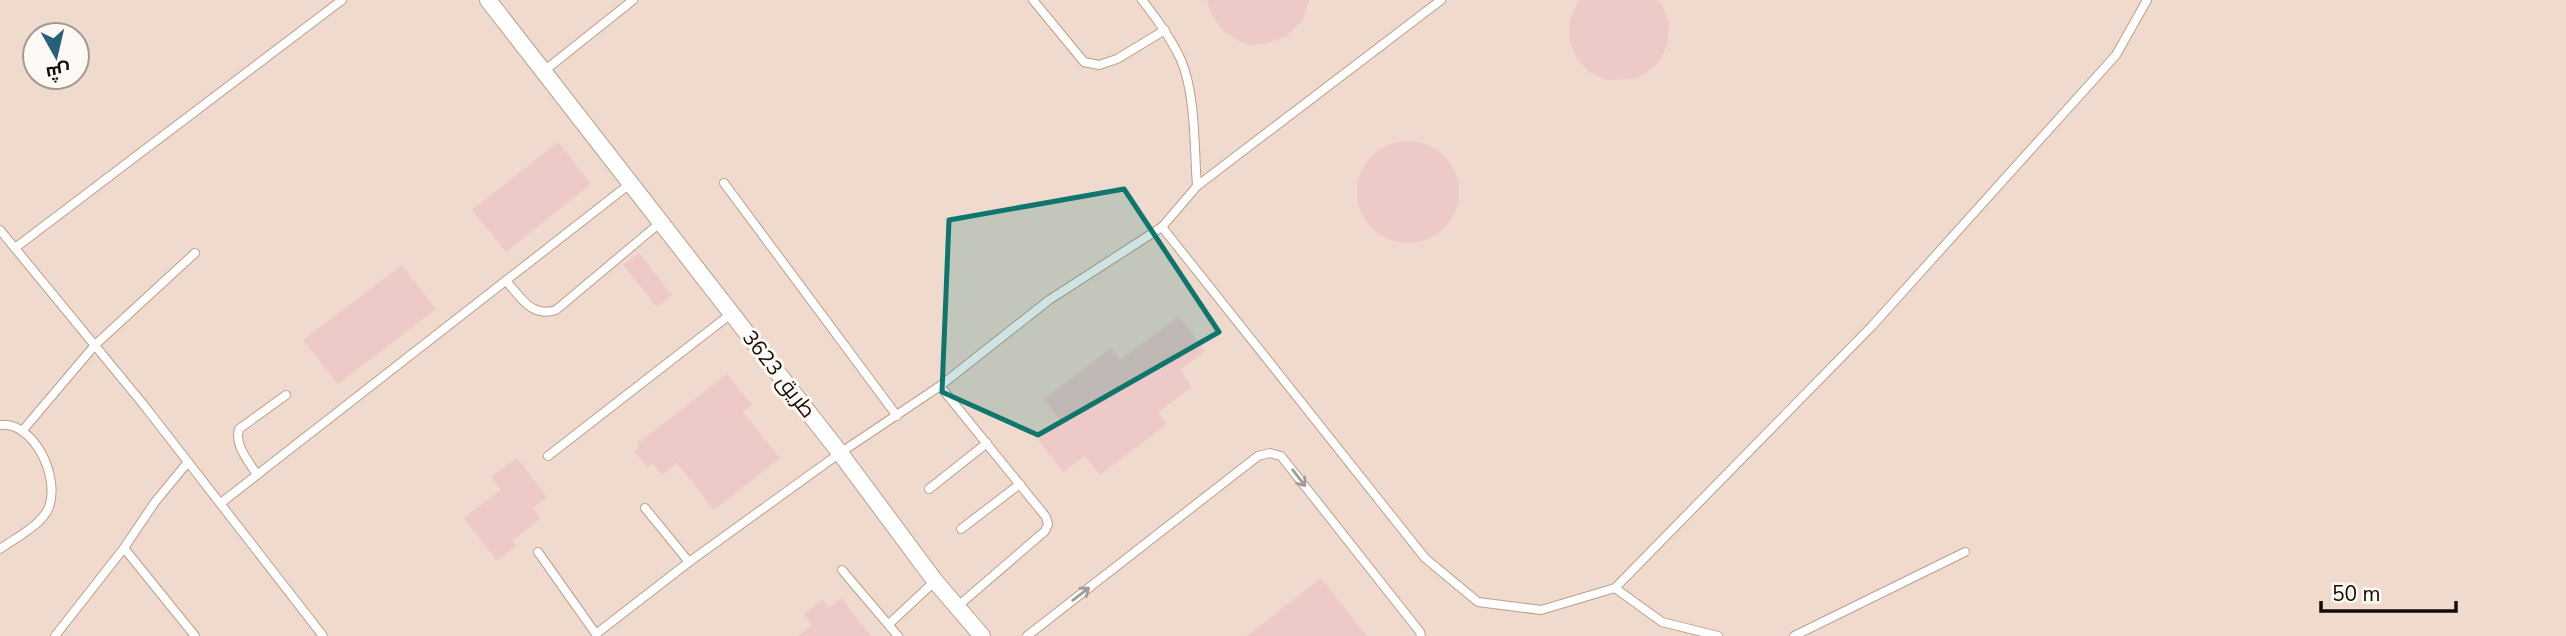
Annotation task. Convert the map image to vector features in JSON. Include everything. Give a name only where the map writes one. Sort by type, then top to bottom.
[{"type":"street","points":[[488,0],[548,75]]},
{"type":"street","name":"طريق 3623","points":[[548,75],[840,453],[934,580],[982,636]]},
{"type":"lane","points":[[15,248],[342,0]]},
{"type":"lane","points":[[548,75],[633,0]]},
{"type":"lane","points":[[1033,0],[1084,62],[1099,65],[1116,59],[1165,30]]},
{"type":"lane","points":[[1142,0],[1165,30],[1182,63],[1190,99],[1197,186]]},
{"type":"lane","points":[[538,552],[595,635],[840,453],[940,386],[1049,300],[1163,227],[1197,186],[1441,0]]},
{"type":"lane","points":[[1163,227],[1425,558],[1478,602],[1541,610],[1615,587],[1872,326],[2116,55],[2147,0]]},
{"type":"lane","points":[[221,503],[631,183]]},
{"type":"lane","points":[[724,183],[897,416]]},
{"type":"lane","points":[[506,281],[534,311],[546,313],[556,310],[661,222]]},
{"type":"lane","points":[[0,230],[169,436],[323,636]]},
{"type":"lane","points":[[23,429],[95,345],[195,253]]},
{"type":"lane","points":[[548,456],[732,313]]},
{"type":"lane","points":[[940,386],[1046,517],[1048,524],[1045,531],[958,607]]},
{"type":"lane","points":[[257,475],[239,445],[239,429],[286,395]]},
{"type":"lane","points":[[0,425],[10,424],[23,429],[36,446],[48,470],[52,490],[48,508],[38,521],[0,549]]},
{"type":"lane","points":[[929,489],[987,443]]},
{"type":"lane","points":[[1027,636],[1258,456],[1270,453],[1281,456],[1421,636]]},
{"type":"lane","points":[[55,636],[188,462]]},
{"type":"lane","points":[[961,529],[1020,484]]},
{"type":"lane","points":[[645,508],[690,562]]},
{"type":"lane","points":[[124,548],[195,636]]},
{"type":"lane","points":[[1794,636],[1965,552]]},
{"type":"lane","points":[[842,570],[898,636]]},
{"type":"lane","points":[[889,624],[934,580]]},
{"type":"lane","points":[[1615,587],[1662,622],[1718,636]]},
{"type":"highlighted area","points":[[1124,189],[1219,332],[1038,435],[942,392],[949,220]]},
{"type":"shaded area","points":[[0,0],[2566,0],[2566,636],[0,636]]},
{"type":"building","points":[[1207,0],[1309,0],[1303,19],[1287,36],[1266,44],[1254,45],[1243,43],[1223,31],[1210,12]]},
{"type":"building","points":[[1579,0],[1657,0],[1662,5],[1669,24],[1668,43],[1660,61],[1635,79],[1607,80],[1589,72],[1576,57],[1569,39],[1570,19]]},
{"type":"building","points":[[1408,141],[1428,145],[1444,156],[1455,172],[1459,192],[1455,212],[1444,228],[1428,239],[1408,243],[1388,239],[1372,228],[1361,212],[1357,192],[1361,172],[1372,156],[1388,145]]},
{"type":"building","points":[[558,142],[591,184],[506,252],[472,210]]},
{"type":"building","points":[[639,253],[672,295],[657,307],[623,265]]},
{"type":"building","points":[[402,265],[436,309],[338,384],[303,340]]},
{"type":"building","points":[[1179,316],[1205,351],[1180,370],[1192,387],[1158,412],[1167,424],[1100,475],[1085,456],[1063,472],[1038,440],[1061,422],[1044,399],[1111,348],[1120,360]]},
{"type":"building","points":[[727,374],[752,405],[743,412],[780,458],[714,510],[677,463],[662,475],[652,463],[647,467],[634,451],[639,447],[637,444]]},
{"type":"building","points":[[517,458],[547,497],[533,508],[541,518],[512,541],[516,546],[497,561],[464,518],[501,490],[491,477]]},
{"type":"building","points":[[1321,578],[1367,636],[1247,636]]},
{"type":"building","points":[[841,598],[871,636],[798,636],[812,625],[804,614],[823,600],[829,608]]}]
